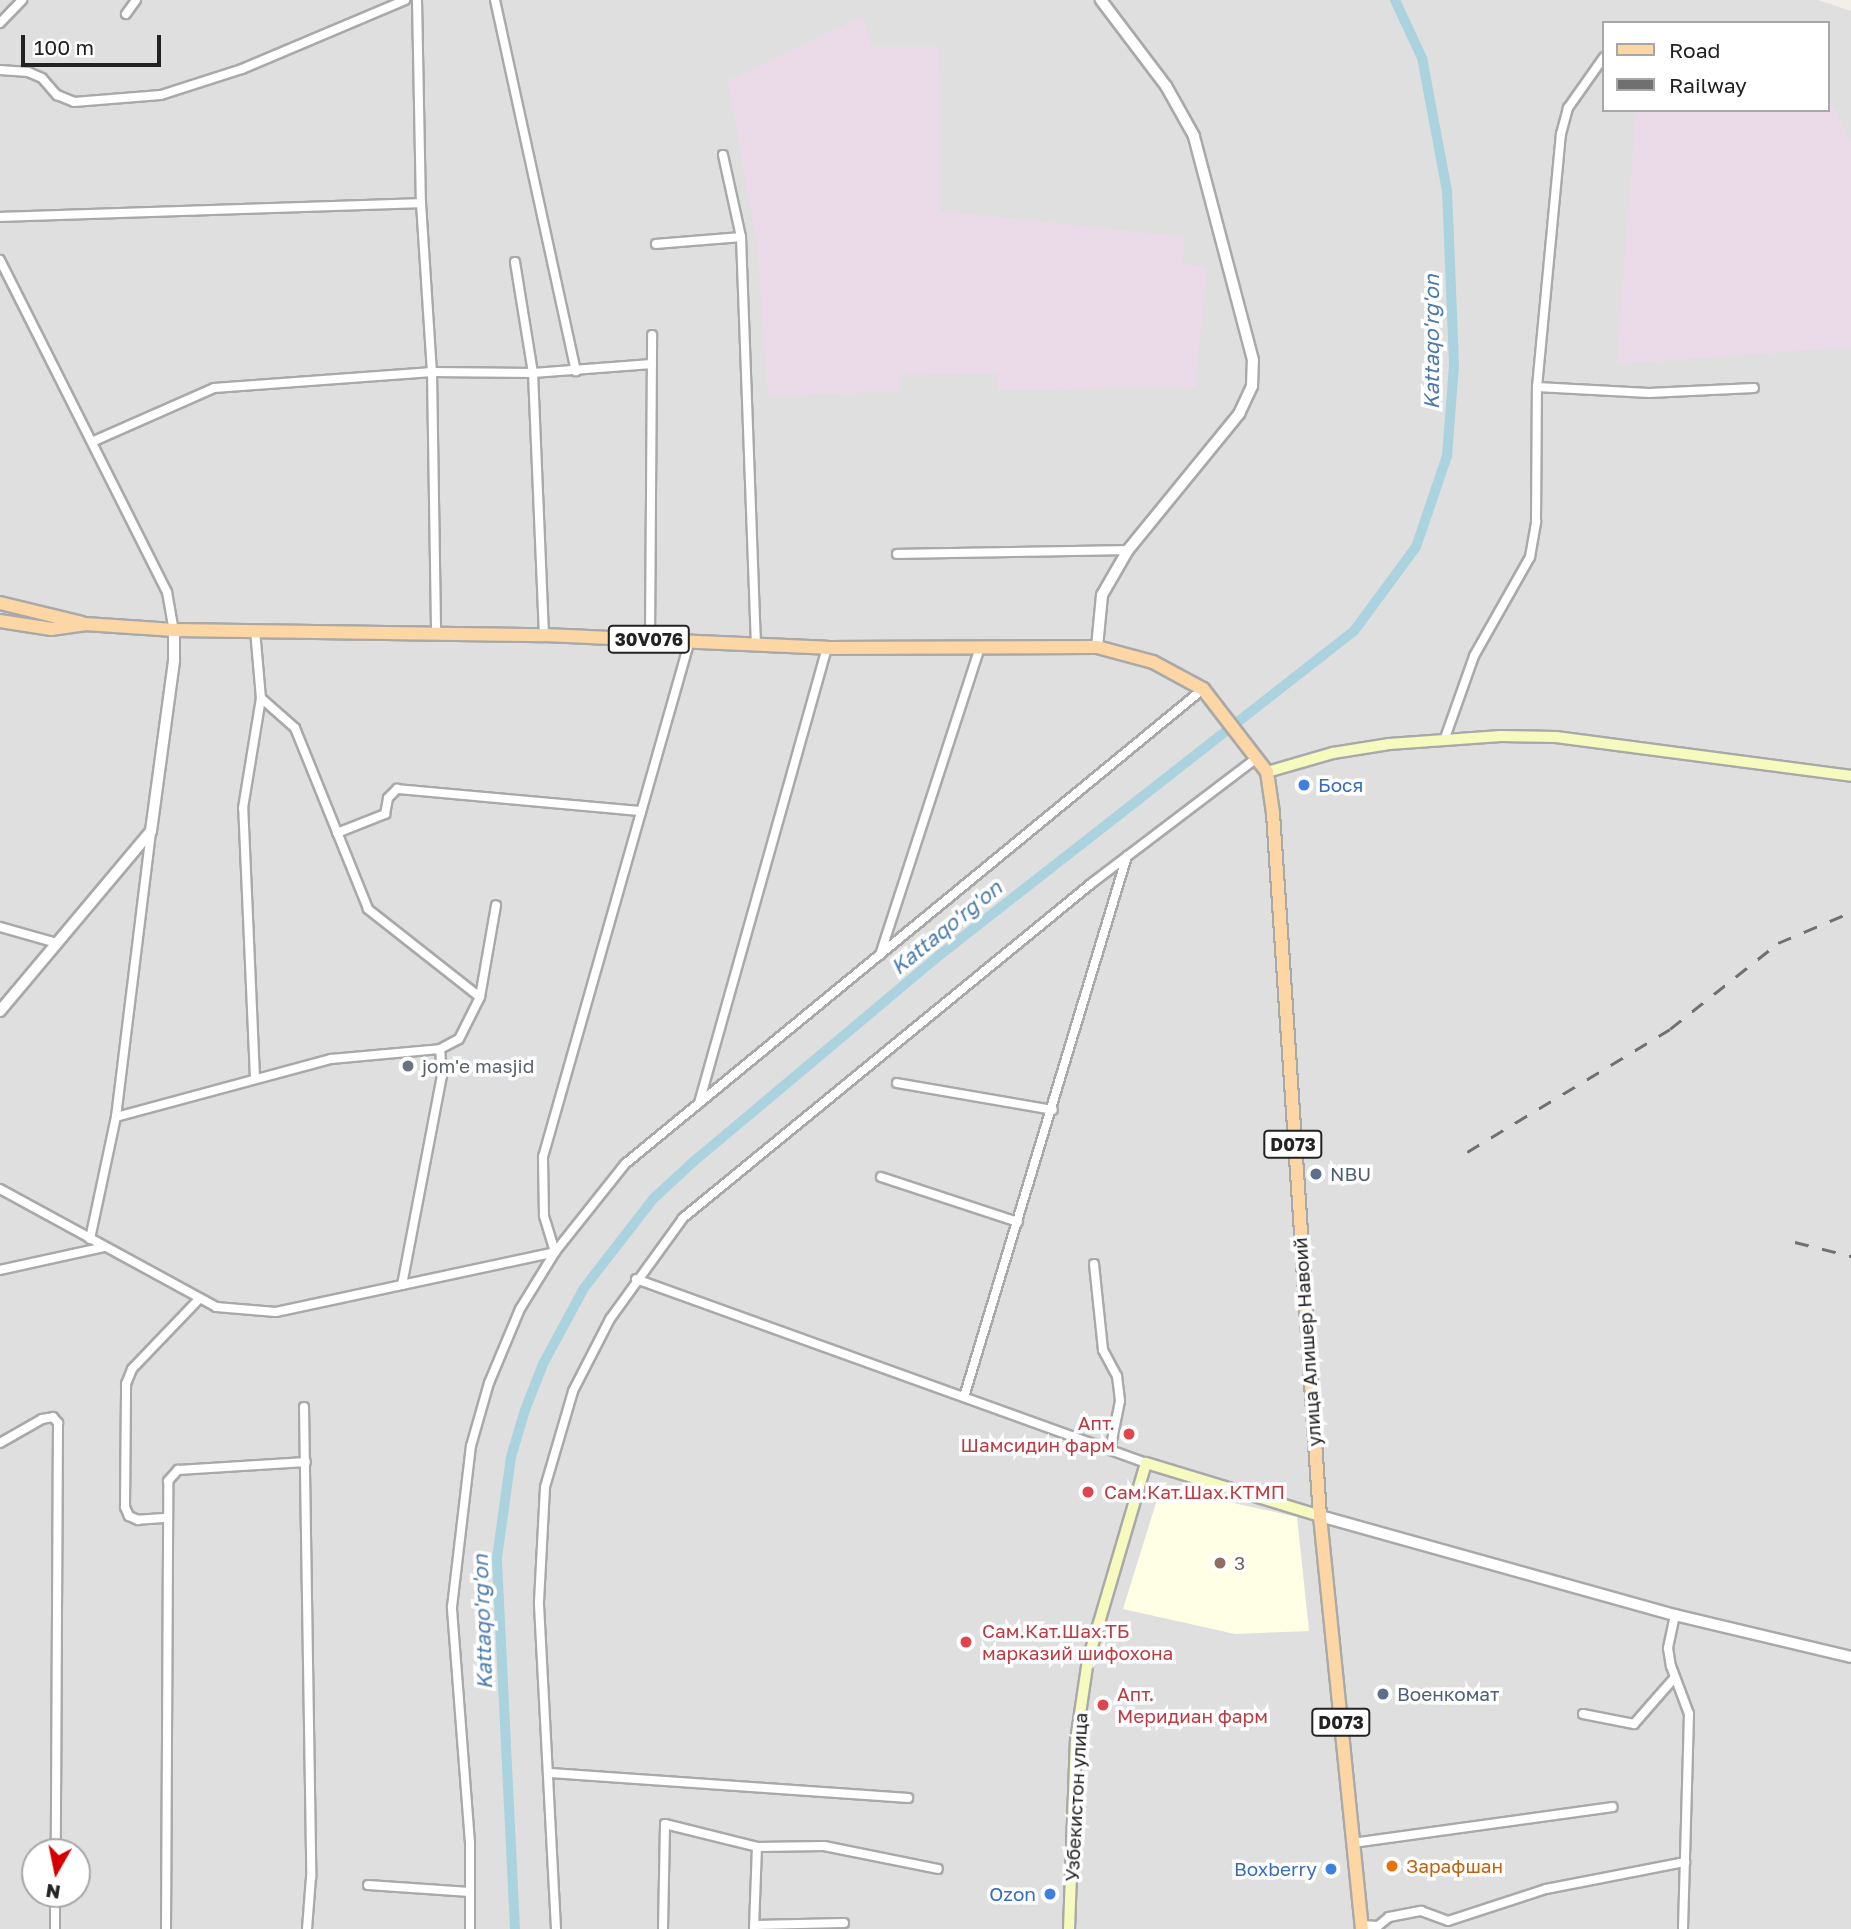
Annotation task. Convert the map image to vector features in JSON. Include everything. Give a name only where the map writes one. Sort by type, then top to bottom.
[{"type":"main road","name":"30V076","points":[[0,603],[85,624],[174,630],[544,635],[827,648],[1097,647],[1153,662],[1203,690],[1258,757]]},
{"type":"main road","name":"30V076","points":[[0,621],[51,629],[85,624]]},
{"type":"main road","points":[[1268,772],[1333,753],[1445,738],[1556,737],[1851,776]]},
{"type":"main road","name":"улица Алишер Навоий","points":[[1258,757],[1268,772],[1320,1516],[1362,1927]]},
{"type":"main road","points":[[1146,1463],[1320,1516]]},
{"type":"main road","name":"Узбекистон улица","points":[[1069,1929],[1076,1741],[1088,1660],[1146,1463]]},
{"type":"street","points":[[0,23],[22,0]]},
{"type":"street","points":[[126,15],[136,0]]},
{"type":"street","points":[[0,70],[28,72],[42,78],[57,95],[74,102],[161,95],[242,69],[405,0]]},
{"type":"street","points":[[417,0],[421,203],[432,372],[436,634]]},
{"type":"street","points":[[495,0],[576,371]]},
{"type":"street","points":[[1097,647],[1102,596],[1128,550],[1238,414],[1252,386],[1253,360],[1194,136],[1166,86],[1101,0]]},
{"type":"street","points":[[1445,738],[1474,656],[1530,557],[1536,522],[1537,387],[1561,134],[1568,108],[1602,60]]},
{"type":"street","points":[[723,155],[741,237],[756,644]]},
{"type":"street","points":[[0,217],[421,203]]},
{"type":"street","points":[[656,244],[741,237]]},
{"type":"street","points":[[0,260],[94,441],[167,592],[174,630],[174,660],[116,1117],[90,1239]]},
{"type":"street","points":[[515,262],[533,373],[544,635]]},
{"type":"street","points":[[650,639],[652,335]]},
{"type":"street","points":[[94,441],[214,388],[432,372],[533,373],[652,364]]},
{"type":"street","points":[[1537,387],[1649,393],[1754,388]]},
{"type":"street","points":[[897,554],[1128,550]]},
{"type":"street","points":[[255,630],[261,698],[243,808],[255,1078]]},
{"type":"street","points":[[555,1252],[544,1216],[543,1157],[690,640]]},
{"type":"street","points":[[880,956],[981,647]]},
{"type":"street","points":[[699,1103],[827,648]]},
{"type":"street","points":[[470,1929],[452,1607],[471,1446],[489,1383],[520,1309],[555,1252],[625,1164],[1203,690]]},
{"type":"street","points":[[261,698],[295,728],[368,909],[377,920],[480,997]]},
{"type":"street","points":[[556,1929],[551,1773],[539,1602],[545,1487],[573,1391],[636,1279],[683,1218],[1127,856],[1258,757]]},
{"type":"street","points":[[337,833],[385,814],[388,798],[397,789],[641,811]]},
{"type":"street","points":[[0,1011],[151,831]]},
{"type":"street","points":[[964,1397],[1053,1110],[1127,856]]},
{"type":"street","points":[[116,1117],[331,1059],[440,1049],[459,1039],[480,997],[496,905]]},
{"type":"street","points":[[0,926],[57,943]]},
{"type":"street","points":[[402,1285],[442,1076],[440,1049]]},
{"type":"street","points":[[897,1083],[1053,1110]]},
{"type":"street","points":[[881,1177],[1018,1222]]},
{"type":"street","points":[[0,1189],[216,1307],[276,1312],[555,1252]]},
{"type":"street","points":[[0,1270],[105,1247]]},
{"type":"street","points":[[1094,1264],[1103,1350],[1117,1376],[1120,1401],[1110,1450]]},
{"type":"street","points":[[636,1279],[1146,1463]]},
{"type":"street","points":[[164,1518],[138,1520],[128,1516],[125,1507],[126,1384],[132,1369],[200,1298]]},
{"type":"street","points":[[304,1407],[311,1877],[307,1929]]},
{"type":"street","points":[[0,1443],[42,1419],[53,1417],[58,1423],[56,1838]]},
{"type":"street","points":[[166,1929],[164,1518],[168,1481],[177,1470],[306,1462]]},
{"type":"street","points":[[1320,1516],[1675,1615],[1851,1657]]},
{"type":"street","points":[[1675,1615],[1668,1648],[1675,1677],[1689,1714],[1683,1929]]},
{"type":"street","points":[[1583,1714],[1634,1724],[1675,1677]]},
{"type":"street","points":[[551,1773],[908,1798]]},
{"type":"street","points":[[1353,1843],[1613,1807]]},
{"type":"street","points":[[663,1929],[665,1824],[757,1847],[824,1846],[938,1869]]},
{"type":"street","points":[[757,1847],[754,1927],[845,1923]]},
{"type":"street","points":[[1362,1927],[1378,1926],[1389,1917],[1422,1911],[1448,1921],[1546,1889],[1685,1862]]},
{"type":"street","points":[[368,1885],[470,1892]]},
{"type":"street","points":[[55,1908],[55,1929]]},
{"type":"shaded area","points":[[0,0],[1818,0],[1851,11],[1851,1929],[0,1929]]},
{"type":"shaded area","points":[[863,16],[872,47],[939,47],[940,211],[1185,237],[1182,264],[1207,267],[1195,387],[998,390],[997,374],[900,375],[900,391],[768,396],[758,250],[728,81]]},
{"type":"shaded area","points":[[1830,100],[1851,143],[1851,347],[1617,364],[1636,112],[1830,112]]},
{"type":"shaded area","name":"3","points":[[1161,1487],[1297,1517],[1309,1631],[1235,1634],[1123,1609]]},
{"type":"waterway","name":"Kattaqo'rg'on","points":[[515,1929],[497,1558],[511,1457],[525,1410],[543,1364],[584,1288],[653,1199],[693,1162],[941,954],[1354,631],[1416,547],[1447,456],[1454,364],[1447,191],[1422,58],[1395,0]]},
{"type":"railway","points":[[1467,1152],[1670,1029],[1778,943],[1851,912]]},
{"type":"railway","points":[[1795,1242],[1851,1256]]},
{"type":"place","name":"Бося","points":[[1304,785]]},
{"type":"place","name":"jom'e masjid","points":[[408,1066]]},
{"type":"place","name":"NBU","points":[[1316,1174]]},
{"type":"place","name":"Апт. Шамсидин фарм","points":[[1129,1434]]},
{"type":"place","name":"Сам.Кат.Шах.КТМП","points":[[1088,1492]]},
{"type":"place","name":"3","points":[[1220,1563]]},
{"type":"place","name":"Сам.Кат.Шах.ТБ марказий шифохона","points":[[966,1642]]},
{"type":"place","name":"Военкомат","points":[[1383,1694]]},
{"type":"place","name":"Апт. Меридиан фарм","points":[[1103,1705]]},
{"type":"place","name":"Зарафшан","points":[[1392,1866]]},
{"type":"place","name":"Boxberry","points":[[1331,1869]]},
{"type":"place","name":"Ozon","points":[[1050,1894]]}]
